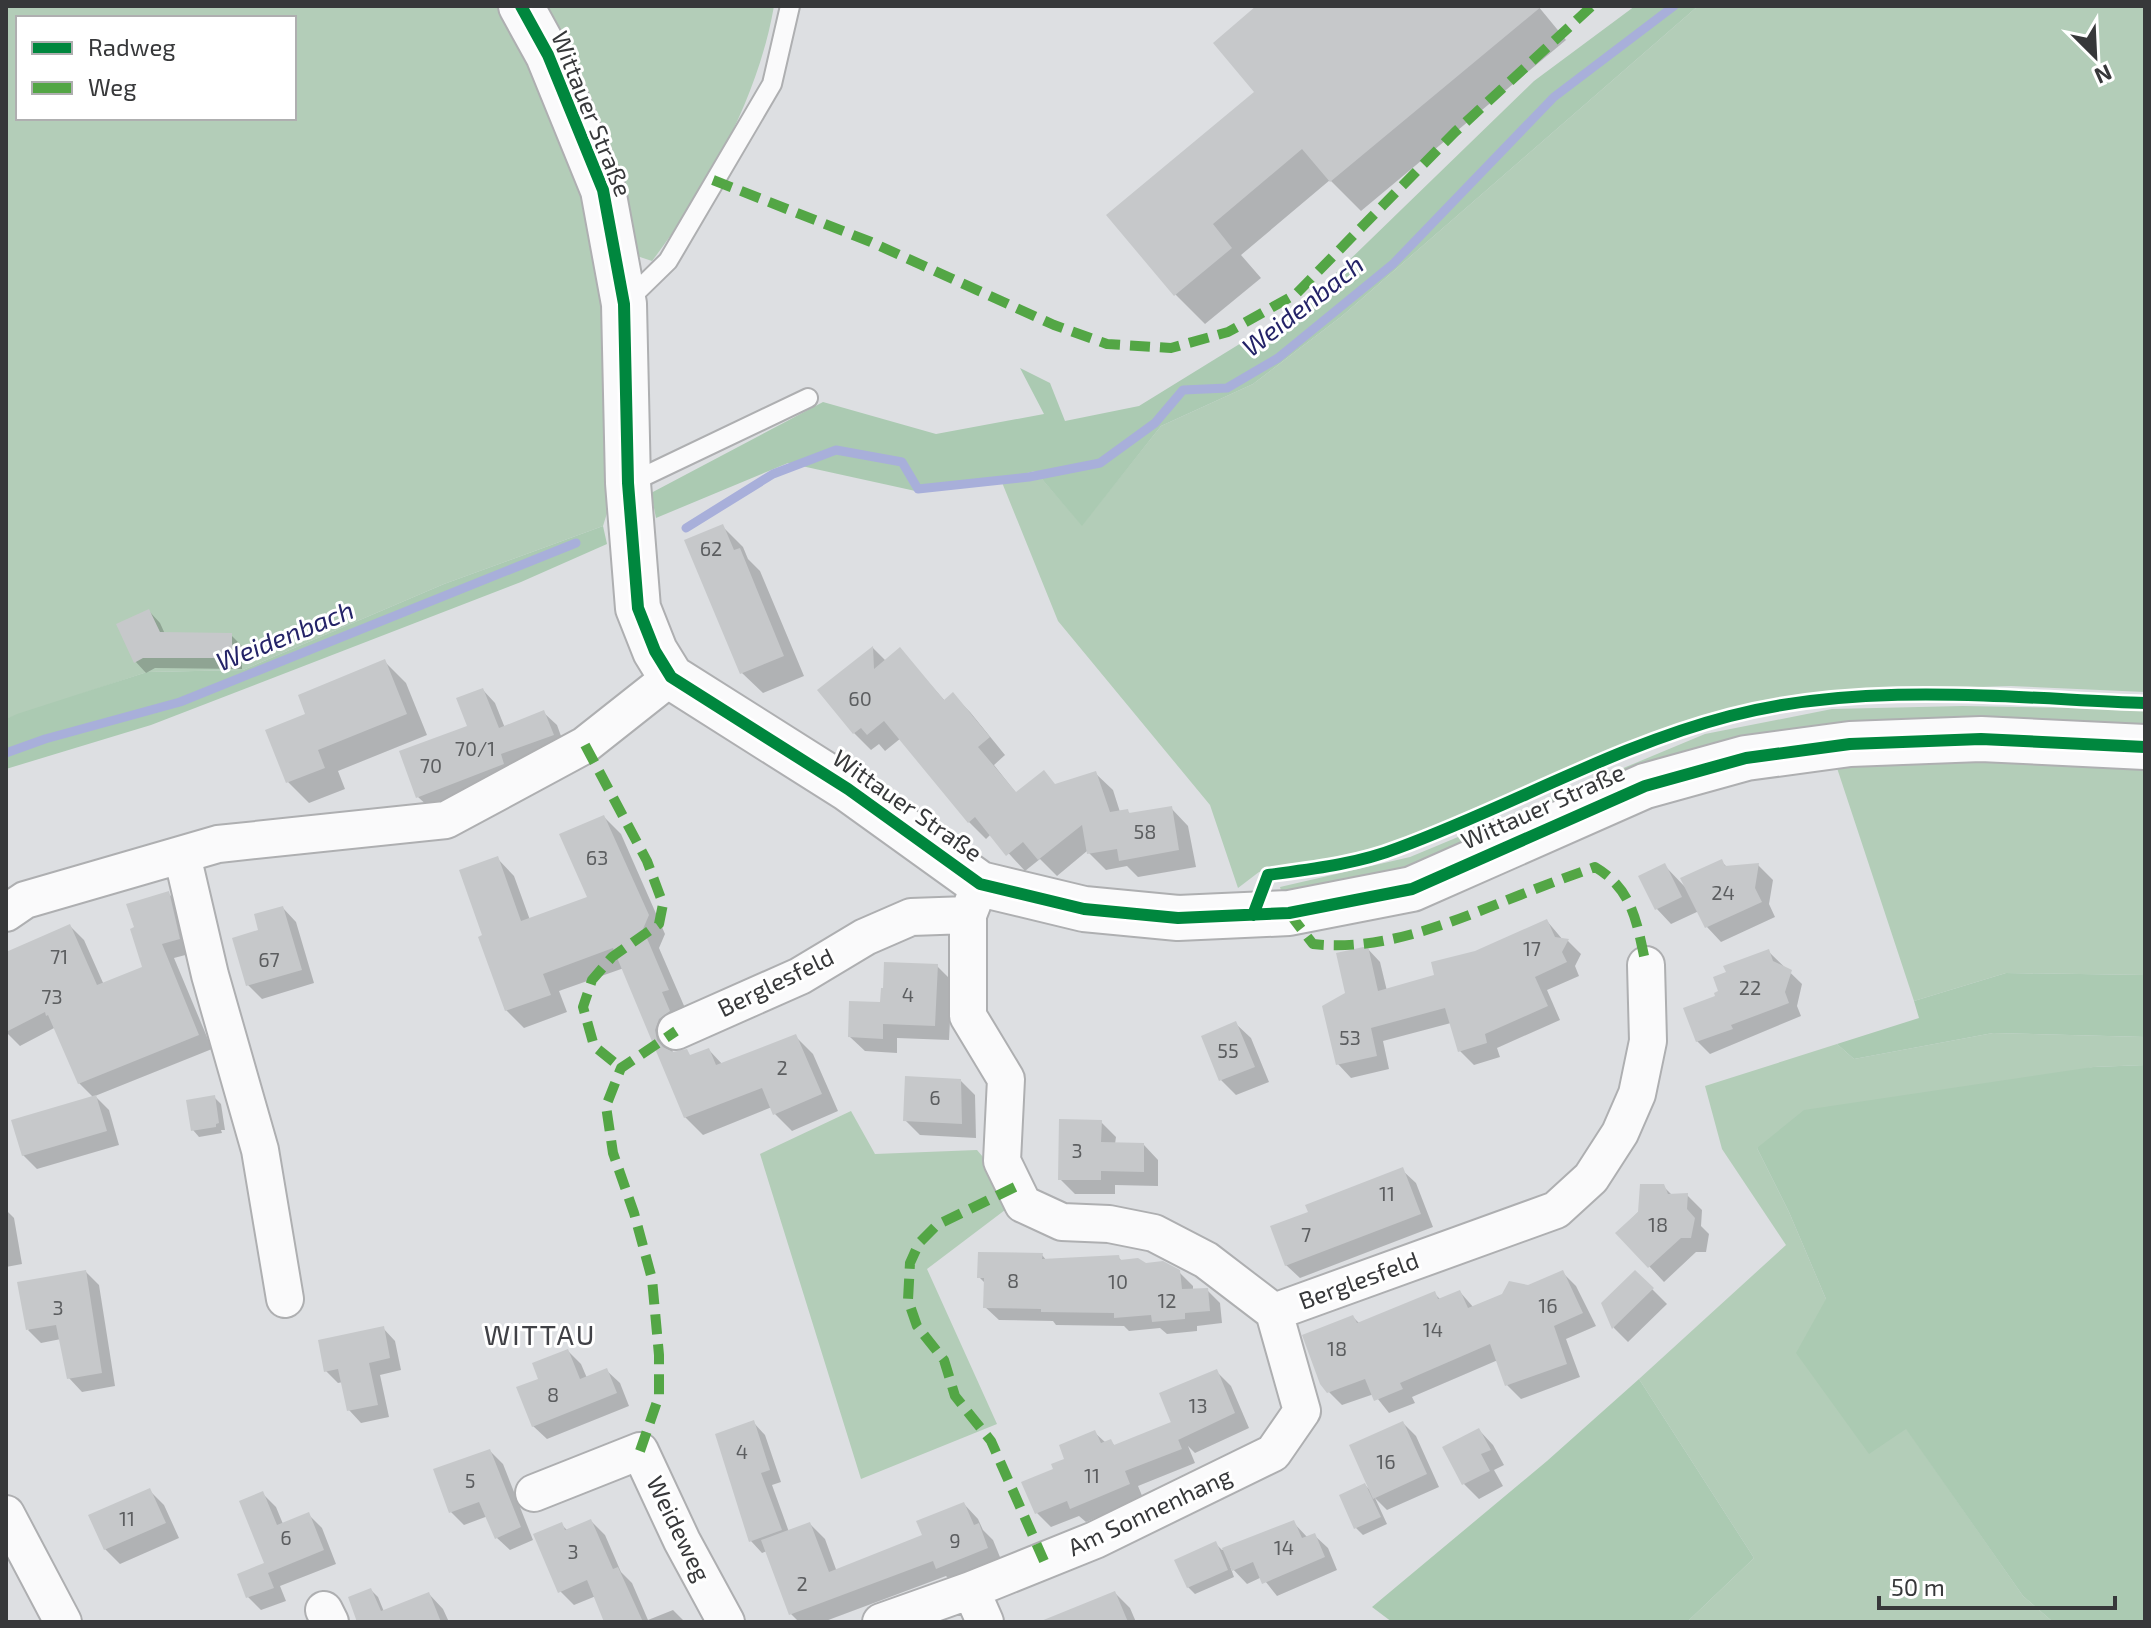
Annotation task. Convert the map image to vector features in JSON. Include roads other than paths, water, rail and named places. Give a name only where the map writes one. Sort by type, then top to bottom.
[{"type":"street","name":"Wittauer Straße","points":[[521,6],[548,55],[603,190],[624,304],[628,483],[638,608],[655,651],[671,677],[848,789],[974,899],[1178,918],[1289,913],[1412,889],[1645,786],[1746,758],[1850,744],[1981,739],[2145,747]]},
{"type":"street","points":[[6,913],[25,900],[218,844],[446,820],[585,745],[671,677]]},
{"type":"street","points":[[182,855],[210,975],[260,1150],[285,1299]]},
{"type":"street","name":"Berglesfeld","points":[[676,1031],[800,976],[865,937],[911,917],[974,899],[968,1016],[1006,1079],[1002,1161],[1023,1204],[1062,1222],[1109,1224],[1154,1233],[1206,1260],[1274,1312],[1556,1210],[1591,1178],[1620,1133],[1637,1094],[1648,1041],[1646,965]]},
{"type":"street","name":"Am Sonnenhang","points":[[881,1622],[978,1606],[1095,1540],[1273,1453],[1302,1411],[1274,1312]]},
{"type":"street","name":"Weideweg","points":[[534,1493],[640,1451],[682,1541],[726,1622]]},
{"type":"street","points":[[6,1514],[63,1622]]},
{"type":"lane","points":[[624,304],[668,261],[772,84],[790,6]]},
{"type":"lane","points":[[628,483],[808,398]]},
{"type":"waterway","name":"Weidenbach","points":[[686,528],[773,474],[836,450],[902,462],[918,489],[1029,477],[1100,463],[1155,423],[1183,390],[1227,388],[1278,358],[1393,264],[1554,97],[1674,6]]},
{"type":"waterway","name":"Weidenbach","points":[[6,753],[45,739],[180,702],[576,543]]},
{"type":"district","name":"WITTAU","points":[[540,1335]]}]
